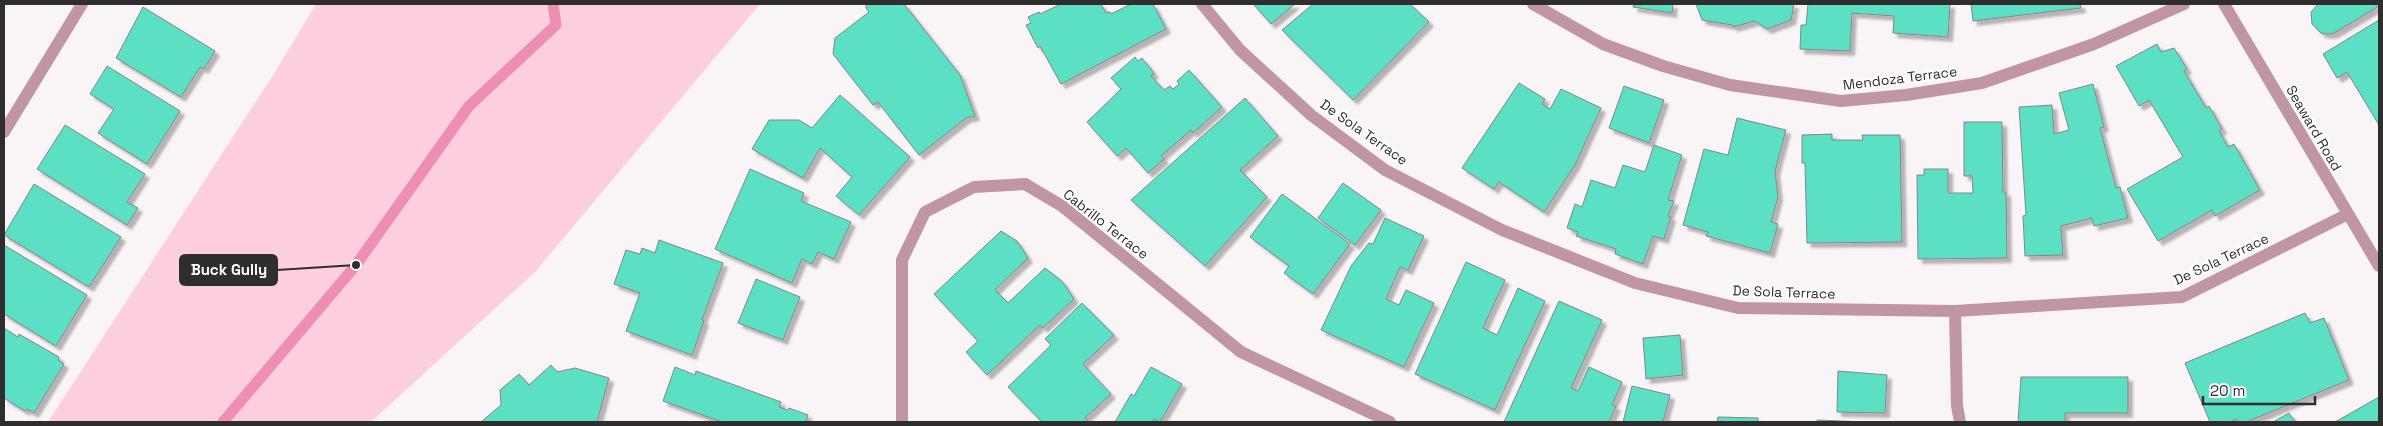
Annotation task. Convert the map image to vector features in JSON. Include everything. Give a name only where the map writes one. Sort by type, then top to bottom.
[{"type":"street","points":[[4,132],[82,4]]},
{"type":"street","name":"De Sola Terrace","points":[[1202,4],[1240,50],[1311,114],[1386,170],[1502,230],[1636,283],[1738,308],[1955,311],[2182,296],[2348,214]]},
{"type":"street","name":"Mendoza Terrace","points":[[1532,4],[1603,44],[1663,66],[1730,85],[1841,101],[1906,95],[1982,83],[2094,44],[2184,4]]},
{"type":"street","name":"Seaward Road","points":[[2224,4],[2379,266]]},
{"type":"street","name":"Cabrillo Terrace","points":[[902,422],[902,260],[925,212],[974,187],[1024,184],[1062,206],[1242,352],[1390,422]]},
{"type":"street","points":[[1955,311],[1957,406],[1960,422]]},
{"type":"shaded area","points":[[316,4],[760,4],[535,272],[371,422],[48,422],[275,72]]},
{"type":"building","points":[[866,4],[904,4],[960,75],[975,116],[966,118],[919,155],[878,102],[873,105],[833,54],[835,38],[869,12]]},
{"type":"building","points":[[1061,4],[1101,4],[1106,13],[1110,12],[1111,14],[1131,4],[1153,4],[1166,29],[1061,84],[1026,25],[1031,23],[1028,17],[1039,12],[1040,14]]},
{"type":"building","points":[[1253,4],[1295,4],[1271,24]]},
{"type":"building","points":[[1313,4],[1410,4],[1429,22],[1353,100],[1282,30]]},
{"type":"building","points":[[1634,4],[1673,4],[1672,13],[1633,7]]},
{"type":"building","points":[[1696,4],[1794,4],[1791,20],[1767,29],[1755,21],[1733,27],[1732,25],[1702,20]]},
{"type":"building","points":[[1808,4],[1950,4],[1948,37],[1893,33],[1894,16],[1852,13],[1850,51],[1800,49],[1801,25],[1806,25]]},
{"type":"building","points":[[1971,4],[2080,4],[2081,8],[1973,21]]},
{"type":"building","points":[[2318,4],[2379,4],[2379,6],[2334,33],[2328,34],[2321,33],[2312,24],[2311,12]]},
{"type":"building","points":[[143,7],[215,51],[204,69],[200,67],[181,97],[116,58]]},
{"type":"building","points":[[2379,20],[2379,125],[2347,72],[2337,78],[2323,54]]},
{"type":"building","points":[[2157,44],[2161,52],[2174,48],[2187,69],[2184,71],[2206,108],[2209,106],[2222,129],[2219,131],[2228,147],[2234,144],[2260,190],[2215,216],[2212,210],[2158,241],[2127,189],[2183,157],[2149,100],[2139,106],[2116,66]]},
{"type":"building","points":[[1135,57],[1138,61],[1142,58],[1154,73],[1151,76],[1164,90],[1170,86],[1173,89],[1179,84],[1177,81],[1189,70],[1222,107],[1193,133],[1191,130],[1161,156],[1164,159],[1148,173],[1126,148],[1117,156],[1087,122],[1121,89],[1111,78]]},
{"type":"building","points":[[107,66],[180,111],[147,164],[98,133],[114,109],[90,94]]},
{"type":"building","points":[[1519,83],[1545,99],[1542,104],[1550,109],[1561,89],[1601,108],[1575,165],[1544,212],[1499,182],[1494,189],[1462,168]]},
{"type":"building","points":[[2093,84],[2104,127],[2100,128],[2116,188],[2120,187],[2128,218],[2094,226],[2092,218],[2061,226],[2063,255],[2025,256],[2023,216],[2026,215],[2019,107],[2052,105],[2054,134],[2069,130],[2059,93]]},
{"type":"building","points":[[1624,86],[1664,100],[1649,143],[1609,128]]},
{"type":"building","points":[[840,95],[910,157],[859,215],[836,196],[852,177],[820,148],[803,178],[752,149],[769,120],[799,120],[812,128]]},
{"type":"building","points":[[1245,98],[1278,136],[1240,170],[1267,197],[1205,266],[1131,200]]},
{"type":"building","points":[[1737,118],[1786,130],[1775,171],[1778,197],[1771,222],[1778,224],[1770,253],[1706,236],[1708,232],[1683,225],[1704,149],[1728,155]]},
{"type":"building","points":[[1964,122],[2002,122],[2003,192],[2006,192],[2007,258],[1918,259],[1917,175],[1924,175],[1924,169],[1948,169],[1948,193],[1973,193],[1972,176],[1964,176]]},
{"type":"building","points":[[65,125],[145,174],[127,202],[138,208],[127,225],[37,169]]},
{"type":"building","points":[[1832,134],[1832,140],[1863,140],[1862,135],[1900,135],[1902,242],[1807,243],[1805,163],[1802,163],[1802,135]]},
{"type":"building","points":[[1654,145],[1682,155],[1668,200],[1674,201],[1668,216],[1671,217],[1664,239],[1653,236],[1643,264],[1615,254],[1616,249],[1576,236],[1578,232],[1567,228],[1575,204],[1582,207],[1591,180],[1615,188],[1623,165],[1645,172]]},
{"type":"building","points":[[750,169],[804,193],[801,201],[851,222],[834,259],[818,252],[812,264],[802,259],[792,283],[715,249]]},
{"type":"building","points":[[1343,183],[1381,210],[1355,245],[1318,218]]},
{"type":"building","points":[[34,184],[121,237],[89,287],[4,235]]},
{"type":"building","points":[[1282,194],[1350,244],[1313,294],[1284,273],[1289,266],[1250,237]]},
{"type":"building","points":[[1385,218],[1424,236],[1408,270],[1400,267],[1386,299],[1399,305],[1406,290],[1434,303],[1404,367],[1321,330],[1351,266],[1369,243],[1373,244]]},
{"type":"building","points":[[1001,231],[1017,241],[1028,258],[995,290],[1008,303],[1045,268],[1062,281],[1074,299],[1043,328],[1040,325],[987,375],[966,352],[978,341],[934,294]]},
{"type":"building","points":[[659,240],[723,263],[702,320],[704,321],[692,355],[626,331],[640,293],[614,284],[626,250],[640,254],[642,248],[655,253]]},
{"type":"building","points":[[4,245],[87,295],[56,346],[4,314]]},
{"type":"building","points":[[1466,262],[1505,280],[1483,328],[1497,335],[1518,288],[1545,301],[1495,410],[1415,374]]},
{"type":"building","points":[[756,279],[800,297],[783,340],[738,323]]},
{"type":"building","points":[[1559,301],[1602,320],[1571,388],[1578,391],[1589,367],[1622,382],[1612,405],[1616,406],[1609,422],[1504,422]]},
{"type":"building","points":[[1082,303],[1114,335],[1083,364],[1111,394],[1085,418],[1089,422],[1042,422],[1008,387],[1051,345],[1045,339]]},
{"type":"building","points":[[2305,313],[2310,323],[2324,318],[2349,380],[2246,422],[2239,422],[2237,419],[2230,422],[2210,422],[2185,363]]},
{"type":"building","points":[[4,328],[18,337],[19,334],[59,357],[58,360],[64,364],[34,413],[27,409],[25,411],[4,398]]},
{"type":"building","points":[[1680,335],[1683,375],[1646,379],[1643,338]]},
{"type":"building","points":[[551,365],[557,372],[575,368],[609,378],[597,422],[481,422],[501,405],[500,390],[519,374],[529,385]]},
{"type":"building","points":[[675,367],[695,375],[696,371],[781,402],[779,407],[788,410],[789,408],[808,415],[806,421],[809,422],[722,422],[663,401]]},
{"type":"building","points":[[1151,367],[1182,384],[1160,422],[1154,419],[1152,422],[1115,422],[1131,394],[1134,396]]},
{"type":"building","points":[[1838,371],[1887,375],[1885,413],[1837,412]]},
{"type":"building","points":[[2021,377],[2128,377],[2128,413],[2065,413],[2065,422],[2018,422]]},
{"type":"building","points":[[1632,386],[1670,395],[1663,422],[1623,422]]},
{"type":"building","points":[[2379,397],[2379,422],[2335,422]]},
{"type":"building","points":[[2289,413],[2295,422],[2273,422]]},
{"type":"building","points":[[1718,417],[1758,418],[1758,422],[1717,422]]},
{"type":"building","points":[[1817,420],[1865,422],[1817,422]]},
{"type":"waterway","points":[[223,422],[356,265],[469,106],[556,25],[553,4]]},
{"type":"place","name":"Buck Gully","points":[[356,265]]}]
